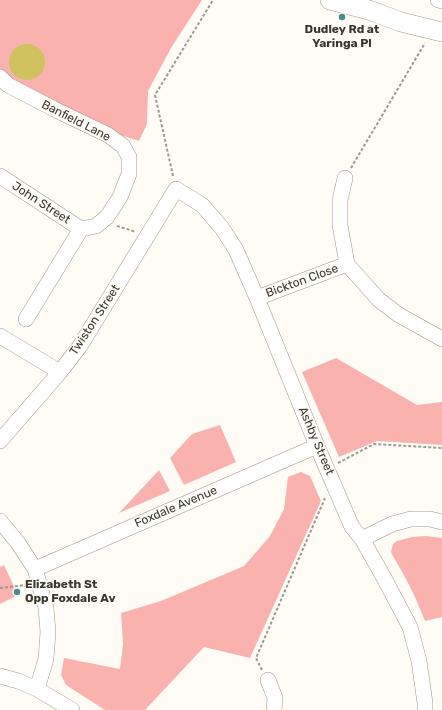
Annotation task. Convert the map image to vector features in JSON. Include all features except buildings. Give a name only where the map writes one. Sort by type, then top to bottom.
[{"type":"main road","points":[[330,0],[370,5],[403,14],[439,29]]},
{"type":"street","points":[[438,0],[442,1]]},
{"type":"street","name":"Banfield Lane","points":[[0,77],[8,85],[108,135],[123,146],[129,157],[129,174],[120,197],[107,217],[96,226],[81,229]]},
{"type":"street","name":"John Street","points":[[0,176],[81,229]]},
{"type":"street","name":"Bickton Close","points":[[345,178],[340,200],[340,225],[347,264],[379,300],[399,315],[442,339]]},
{"type":"street","name":"Twiston Street","points":[[0,441],[60,372],[80,346],[176,189]]},
{"type":"street","name":"Ashby Street","points":[[176,189],[202,205],[222,228],[236,250],[352,527],[362,539],[410,627],[419,661],[425,710]]},
{"type":"street","points":[[26,319],[81,229]]},
{"type":"street","name":"Bickton Close","points":[[257,298],[347,264]]},
{"type":"street","points":[[0,336],[60,372]]},
{"type":"street","name":"Foxdale Avenue","points":[[35,568],[317,446]]},
{"type":"street","points":[[362,539],[392,524],[411,519],[430,519],[442,522]]},
{"type":"street","points":[[0,521],[18,543],[35,568],[46,608],[48,632],[46,659],[37,688]]},
{"type":"street","points":[[0,676],[37,688],[72,710]]},
{"type":"street","points":[[268,680],[275,698],[274,710]]},
{"type":"path","points":[[176,189],[155,95],[213,0]]},
{"type":"path","points":[[345,178],[439,29]]},
{"type":"path","points":[[103,220],[148,236]]},
{"type":"path","points":[[268,680],[256,658],[330,475],[374,444],[442,448]]},
{"type":"path","points":[[0,588],[40,583]]},
{"type":"shaded area","points":[[0,0],[202,0],[171,48],[148,91],[147,124],[139,141],[114,133],[0,75]]},
{"type":"shaded area","points":[[336,358],[417,405],[442,402],[442,445],[377,441],[339,457],[302,372]]},
{"type":"shaded area","points":[[220,425],[236,462],[184,485],[170,458],[192,434]]},
{"type":"shaded area","points":[[159,470],[170,491],[119,513]]},
{"type":"shaded area","points":[[301,472],[310,476],[321,501],[250,658],[204,647],[145,710],[105,710],[66,685],[61,675],[64,658],[120,669],[123,644],[121,613],[161,601],[244,566],[270,536],[284,509],[288,477]]},
{"type":"shaded area","points":[[426,536],[442,538],[442,617],[425,621],[415,597],[391,552],[393,544],[397,541],[412,537]]},
{"type":"shaded area","points":[[4,565],[18,595],[0,604],[0,567]]},
{"type":"place","name":"Dudley Rd at Yaringa Pl","points":[[342,17]]},
{"type":"place","name":"Elizabeth St Opp Foxdale Av","points":[[17,592]]}]
